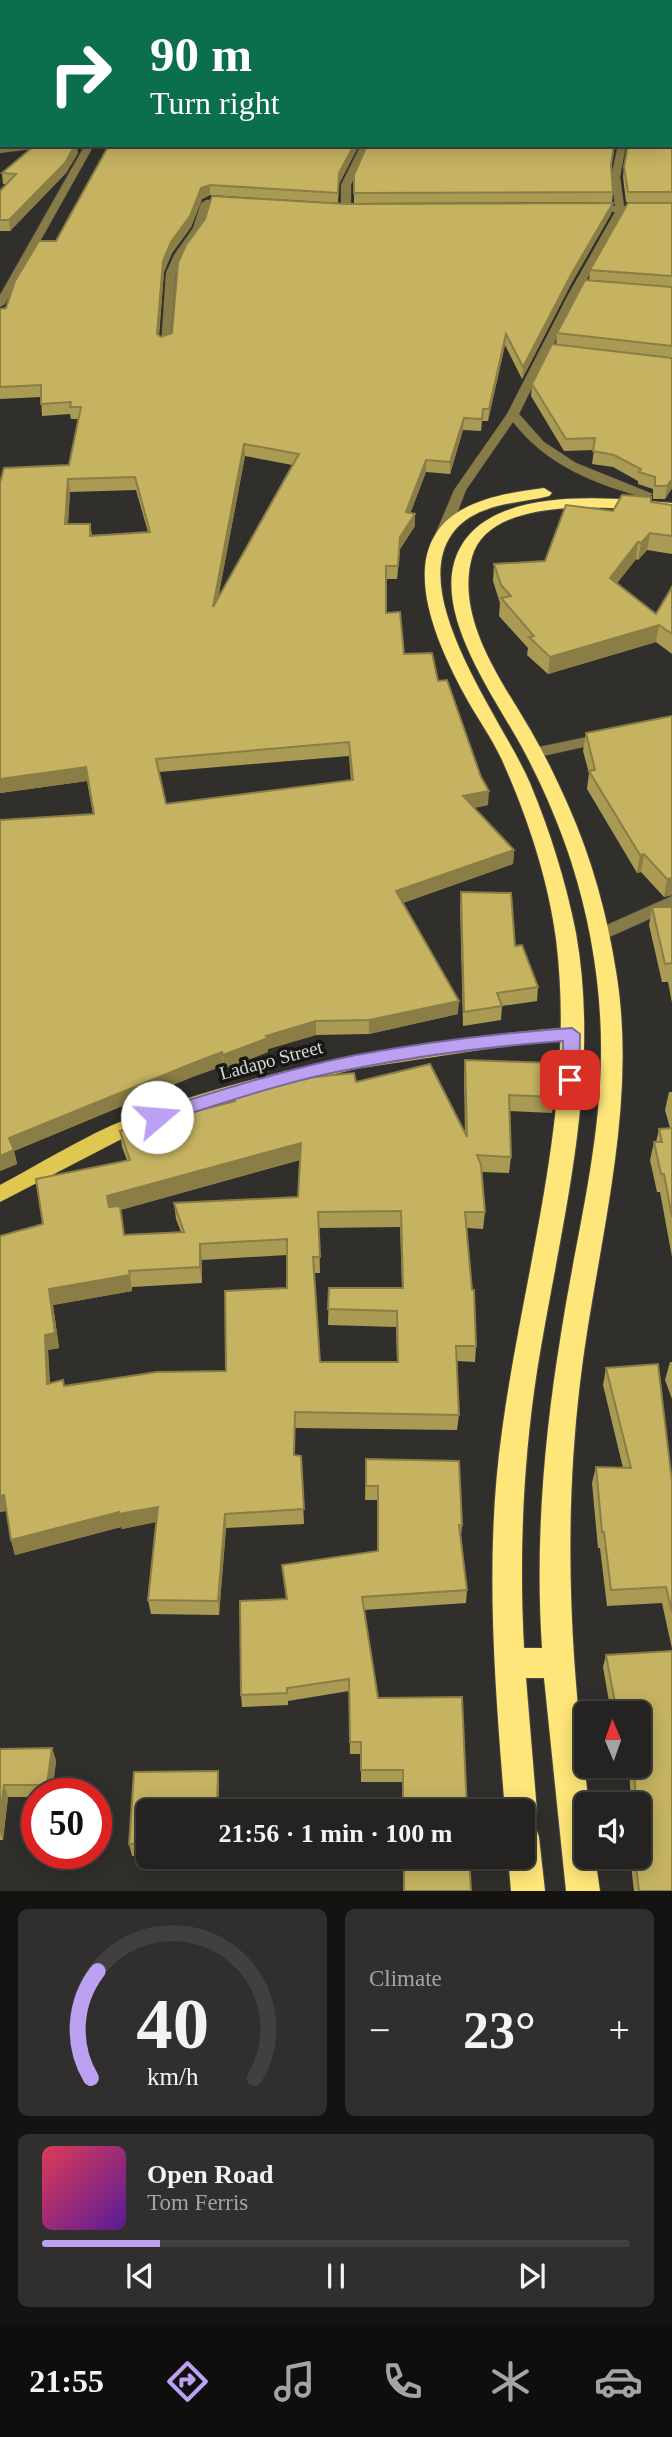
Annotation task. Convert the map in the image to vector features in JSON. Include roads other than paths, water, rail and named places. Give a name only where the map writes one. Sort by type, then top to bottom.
[{"type":"highway","points":[[520,1799],[508,1663],[506,1545],[514,1435],[568,1126],[572,1034],[570,965],[558,891],[541,832],[509,757],[471,690],[438,611],[433,586],[433,560],[442,535],[462,517],[486,505],[520,496],[557,491],[647,494],[672,498]]},
{"type":"highway","points":[[583,1891],[558,1663],[554,1598],[556,1484],[581,1289],[602,1176],[611,1070],[608,986],[599,935],[569,828],[534,753],[493,681],[471,635],[460,592],[461,566],[467,546],[481,529],[502,517],[529,508],[568,504],[614,504],[672,508]]},
{"type":"highway","points":[[508,1663],[558,1663]]},
{"type":"highway","points":[[526,1869],[528,1891]]},
{"type":"main road","name":"Ladapo Street","points":[[0,1195],[132,1125],[231,1093],[355,1062],[506,1039],[572,1034]]},
{"type":"street","points":[[0,150],[36,147]]},
{"type":"street","points":[[0,304],[89,147]]},
{"type":"street","points":[[346,209],[346,185],[364,147]]},
{"type":"street","points":[[442,535],[460,489],[513,414],[578,285],[621,210],[613,187],[613,173],[621,147]]},
{"type":"street","points":[[165,344],[171,273],[179,255],[198,228],[206,203],[243,202]]},
{"type":"street","points":[[333,208],[358,209]]},
{"type":"street","points":[[576,209],[672,208]]},
{"type":"street","points":[[578,285],[592,286]]},
{"type":"street","points":[[545,349],[559,351]]},
{"type":"street","points":[[513,414],[534,440],[568,466],[647,494]]},
{"type":"street","points":[[534,753],[622,735]]},
{"type":"street","points":[[599,935],[672,902]]}]
